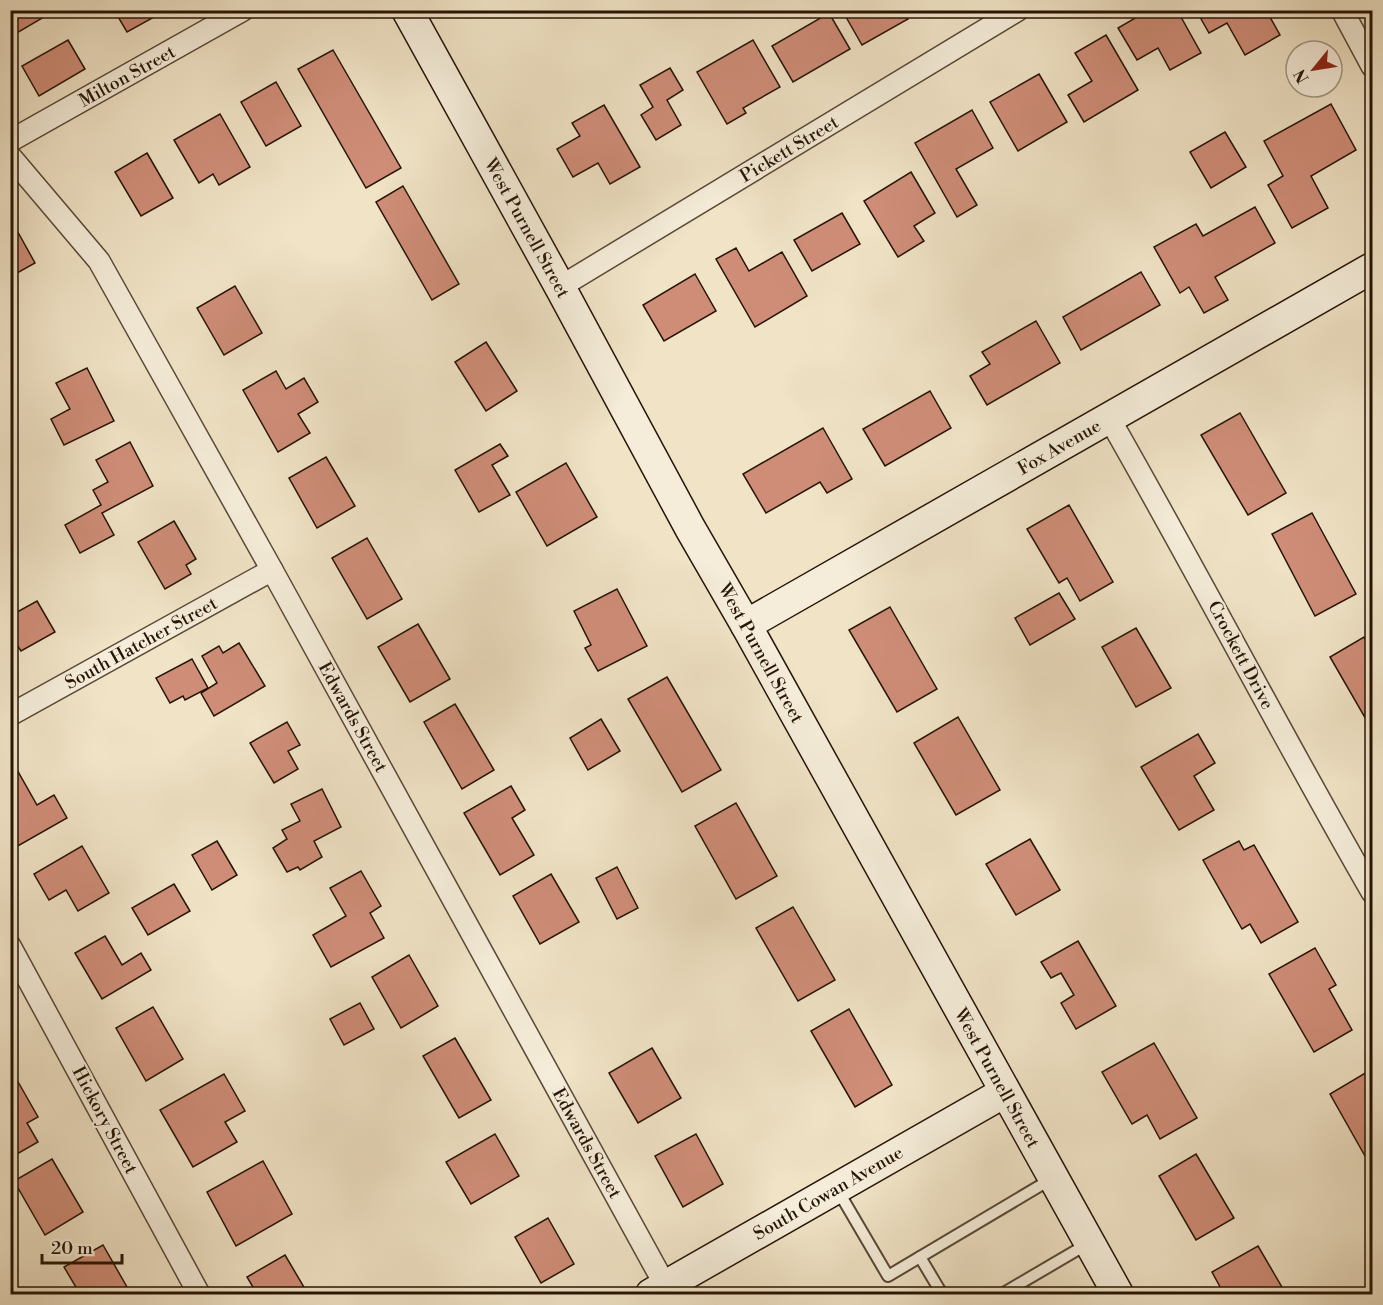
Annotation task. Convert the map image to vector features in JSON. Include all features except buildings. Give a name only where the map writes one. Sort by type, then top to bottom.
[{"type":"street","name":"Milton Street","points":[[10,141],[243,10]]},
{"type":"street","name":"West Purnell Street","points":[[407,10],[690,528],[1118,1294]]},
{"type":"street","name":"Pickett Street","points":[[560,287],[1018,10]]},
{"type":"street","points":[[1342,10],[1372,66]]},
{"type":"street","name":"Edwards Street","points":[[10,156],[99,261],[272,570],[662,1292]]},
{"type":"street","name":"Fox Avenue","points":[[746,625],[1372,268]]},
{"type":"street","name":"Crockett Drive","points":[[1109,418],[1372,892]]},
{"type":"street","name":"South Hatcher Street","points":[[10,715],[272,570]]},
{"type":"street","name":"Hickory Street","points":[[10,946],[199,1294]]},
{"type":"street","name":"South Cowan Avenue","points":[[662,1292],[1005,1092]]},
{"type":"lane","points":[[837,1189],[888,1275],[1053,1178]]},
{"type":"lane","points":[[1002,1294],[1089,1243]]},
{"type":"lane","points":[[920,1257],[942,1294]]}]
